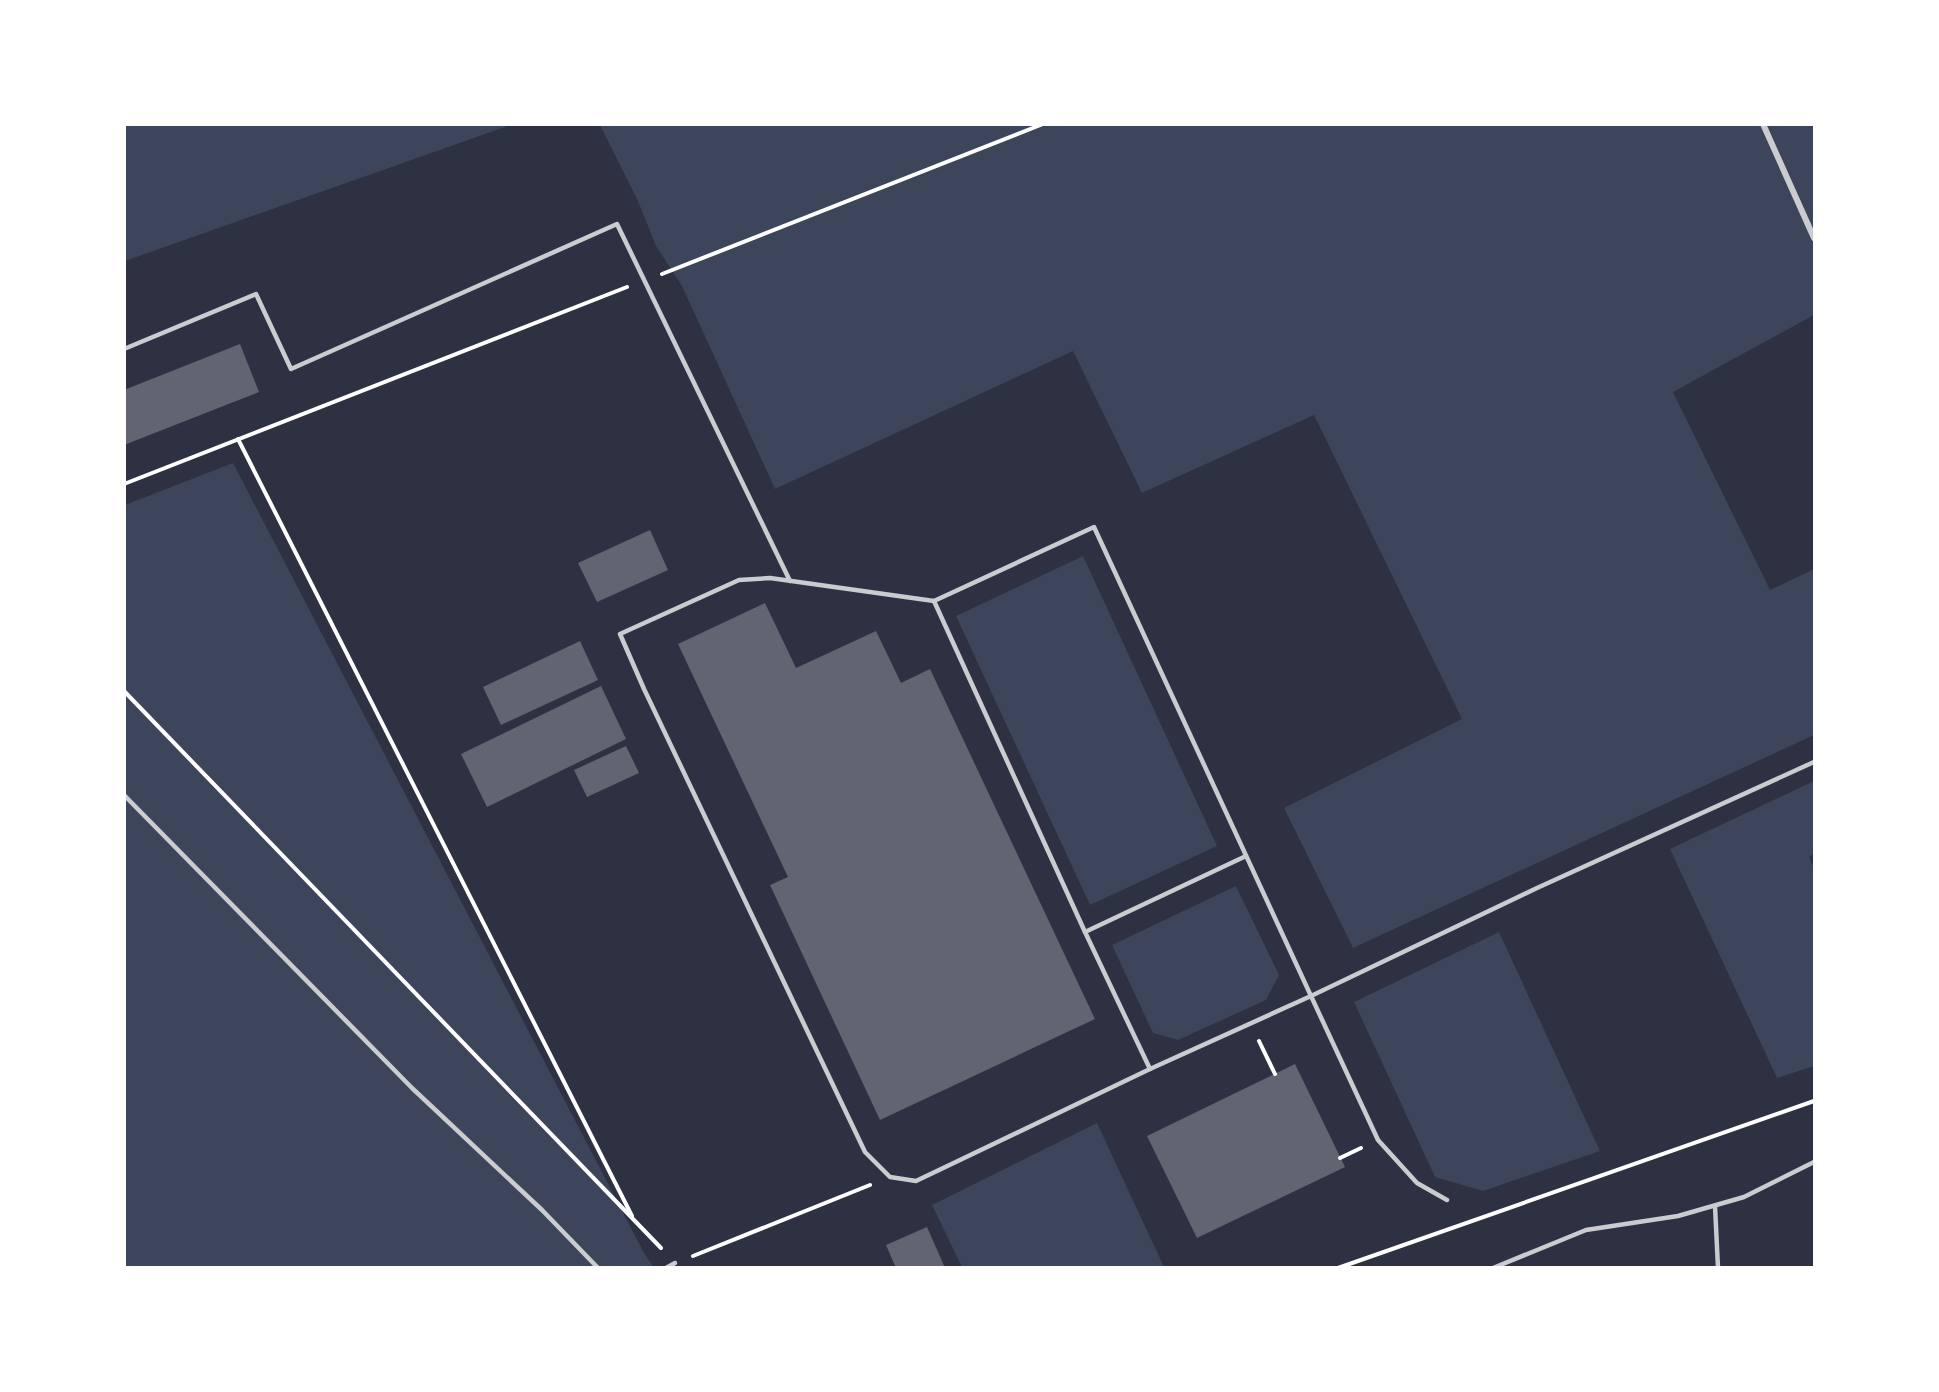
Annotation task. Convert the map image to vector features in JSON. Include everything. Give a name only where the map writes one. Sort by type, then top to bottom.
[{"type":"street","points":[[1763,124],[1815,238]]},
{"type":"lane","points":[[124,350],[256,294],[291,369],[617,224],[790,581]]},
{"type":"lane","points":[[1446,1200],[1417,1184],[1378,1140],[1311,996],[1246,856],[1094,527],[934,601],[770,578],[739,580],[620,634],[644,689],[865,1152],[890,1177],[916,1181],[1150,1069],[1311,996],[1537,888],[1815,762]]},
{"type":"lane","points":[[934,601],[1150,1069]]},
{"type":"lane","points":[[124,795],[412,1088],[542,1210],[598,1268]]},
{"type":"lane","points":[[1085,932],[1246,856]]},
{"type":"lane","points":[[1493,1268],[1586,1230],[1678,1216],[1744,1197],[1814,1163]]},
{"type":"lane","points":[[1715,1206],[1718,1268]]},
{"type":"lane","points":[[666,1268],[675,1263]]},
{"type":"path","points":[[124,484],[1042,124]]},
{"type":"path","points":[[238,439],[634,1220]]},
{"type":"path","points":[[124,691],[675,1263],[890,1177]]},
{"type":"path","points":[[1251,1024],[1275,1074]]},
{"type":"path","points":[[1338,1268],[1815,1101]]},
{"type":"shaded area","points":[[125,124],[511,124],[511,125],[125,261]]},
{"type":"shaded area","points":[[600,125],[1814,125],[1814,315],[1673,392],[1770,590],[1814,569],[1814,735],[1353,948],[1284,808],[1462,719],[1314,415],[1142,493],[1073,351],[775,489],[682,286],[656,246],[638,201]]},
{"type":"shaded area","points":[[233,463],[653,1267],[125,1268],[125,505]]},
{"type":"shaded area","points":[[1083,556],[1217,846],[1090,905],[956,616]]},
{"type":"shaded area","points":[[1814,781],[1814,854],[1809,857],[1814,868],[1814,1066],[1777,1078],[1670,849]]},
{"type":"shaded area","points":[[1236,886],[1279,975],[1266,1000],[1178,1040],[1153,1033],[1112,945]]},
{"type":"shaded area","points":[[1499,932],[1600,1151],[1483,1191],[1435,1177],[1354,1002]]},
{"type":"shaded area","points":[[1097,1123],[1164,1267],[962,1267],[932,1205]]},
{"type":"building","points":[[240,344],[259,392],[124,445],[124,390]]},
{"type":"building","points":[[650,530],[668,570],[597,602],[578,563]]},
{"type":"building","points":[[765,603],[796,668],[876,631],[901,683],[930,669],[1095,1019],[880,1120],[770,885],[788,877],[678,644]]},
{"type":"building","points":[[580,641],[598,680],[501,725],[483,687]]},
{"type":"building","points":[[601,686],[626,739],[487,807],[461,754]]},
{"type":"building","points":[[626,746],[639,773],[587,797],[574,770]]},
{"type":"building","points":[[1295,1064],[1345,1167],[1197,1238],[1147,1136]]},
{"type":"building","points":[[927,1227],[945,1268],[896,1268],[886,1245]]}]
